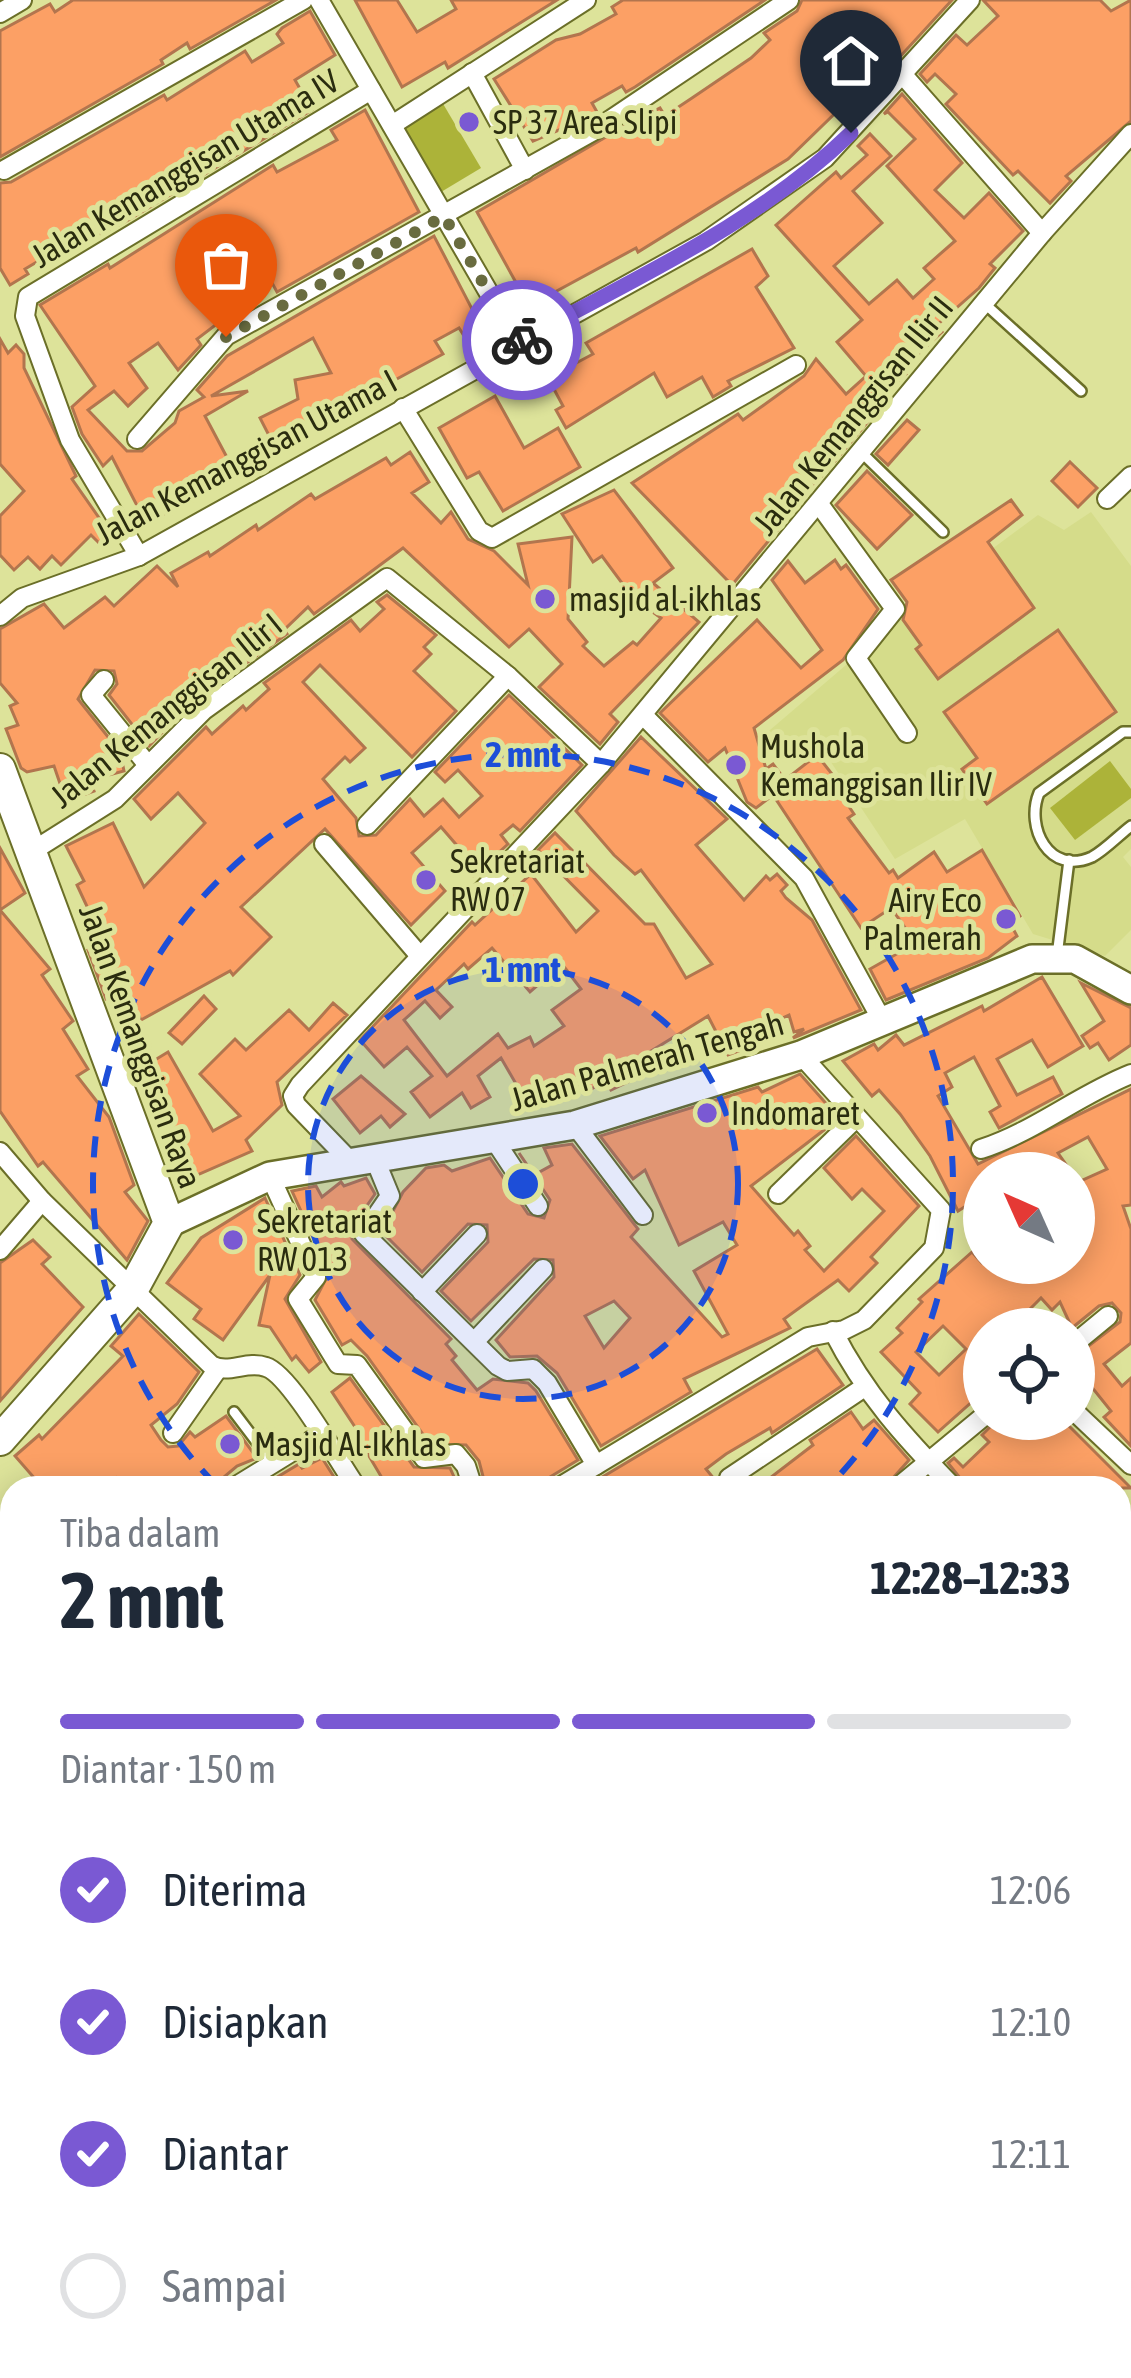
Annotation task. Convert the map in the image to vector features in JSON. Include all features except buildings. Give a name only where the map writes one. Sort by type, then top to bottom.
[{"type":"main road","name":"Jalan Kemanggisan Raya","points":[[0,769],[169,1223],[134,1289],[0,1440]]},
{"type":"street","points":[[0,13],[22,0]]},
{"type":"street","points":[[4,170],[304,0]]},
{"type":"street","points":[[320,0],[518,343]]},
{"type":"street","points":[[392,125],[586,0]]},
{"type":"street","points":[[137,439],[226,337],[597,129],[789,0]]},
{"type":"street","name":"Jalan Kemanggisan Utama I","points":[[0,616],[22,598],[139,556],[706,242],[825,158],[970,0]]},
{"type":"street","points":[[472,73],[525,170]]},
{"type":"street","points":[[902,75],[1042,233]]},
{"type":"street","name":"Jalan Kemanggisan Utama IV","points":[[139,556],[70,440],[24,307],[28,298],[371,90]]},
{"type":"street","name":"Jalan Kemanggisan Ilir II","points":[[362,1159],[293,1096],[601,764],[1042,233],[1131,134]]},
{"type":"street","points":[[403,408],[479,531],[492,538],[796,365]]},
{"type":"street","points":[[1107,500],[1131,476]]},
{"type":"street","points":[[818,504],[895,610],[856,658],[907,733]]},
{"type":"street","name":"Jalan Kemanggisan Ilir I","points":[[31,852],[115,799],[204,710],[387,578],[508,676]]},
{"type":"street","points":[[367,825],[508,676],[601,764]]},
{"type":"street","points":[[104,680],[91,695],[147,764]]},
{"type":"street","points":[[643,715],[804,878],[884,1024]]},
{"type":"street","points":[[324,844],[419,955]]},
{"type":"street","name":"Jalan Palmerah Tengah","points":[[169,1223],[270,1176],[575,1125],[801,1055],[1032,958],[1057,959]]},
{"type":"street","points":[[1057,959],[1076,959],[1131,990]]},
{"type":"street","points":[[578,1476],[808,1337],[864,1320],[934,1248],[943,1223],[941,1210],[801,1055]]},
{"type":"street","points":[[981,1149],[1042,1123],[1080,1094],[1131,1074]]},
{"type":"street","points":[[778,1194],[856,1118]]},
{"type":"street","points":[[575,1125],[643,1214]]},
{"type":"street","points":[[495,1141],[538,1206]]},
{"type":"street","points":[[0,1152],[42,1201],[218,1370]]},
{"type":"street","points":[[362,1159],[390,1196],[364,1234],[507,1371],[532,1369],[547,1383],[596,1465]]},
{"type":"street","points":[[270,1176],[316,1277],[298,1298],[319,1337],[338,1364],[357,1365],[424,1458],[455,1454],[469,1476]]},
{"type":"street","points":[[0,1250],[42,1201]]},
{"type":"street","points":[[422,1292],[477,1234]]},
{"type":"street","points":[[475,1341],[543,1269]]},
{"type":"street","points":[[1095,1327],[1108,1316]]},
{"type":"street","points":[[833,1331],[863,1388],[942,1476]]},
{"type":"street","points":[[173,1433],[218,1370],[251,1364],[270,1367],[348,1476]]},
{"type":"street","points":[[732,1476],[863,1388]]},
{"type":"street","points":[[1095,1430],[1130,1463]]},
{"type":"street","points":[[912,1476],[963,1434]]},
{"type":"street","points":[[251,1476],[319,1435]]},
{"type":"lane","points":[[984,303],[1081,391]]},
{"type":"lane","points":[[861,452],[943,532]]},
{"type":"lane","points":[[1131,732],[1123,732],[1039,793],[1033,827],[1042,844],[1069,860],[1090,857],[1131,826]]},
{"type":"lane","points":[[1057,959],[1069,860]]},
{"type":"lane","points":[[234,1412],[272,1462]]},
{"type":"shaded area","points":[[439,97],[481,168],[441,192],[399,121]]},
{"type":"shaded area","points":[[1091,512],[1131,566],[1131,849],[1123,857],[1131,867],[1131,930],[1105,956],[1033,934],[965,819],[895,859],[817,741],[785,762],[763,736],[915,606],[1038,515],[1064,530]]},
{"type":"shaded area","points":[[1110,761],[1131,789],[1131,798],[1075,840],[1050,808]]},
{"type":"way so far","points":[[226,337],[444,216],[518,343],[522,340]]},
{"type":"place","name":"SP 37 Area Slipi","points":[[469,122]]},
{"type":"place","name":"masjid al-ikhlas","points":[[545,599]]},
{"type":"place","name":"Mushola Kemanggisan Ilir IV","points":[[736,765]]},
{"type":"place","name":"Sekretariat RW 07","points":[[426,880]]},
{"type":"place","name":"Airy Eco Palmerah","points":[[1006,919]]},
{"type":"place","name":"Indomaret","points":[[707,1113]]},
{"type":"place","name":"Sekretariat RW 013","points":[[233,1240]]},
{"type":"place","name":"Masjid Al-Ikhlas","points":[[230,1444]]},
{"type":"route","points":[[522,340],[706,242],[772,198],[851,133]]}]
